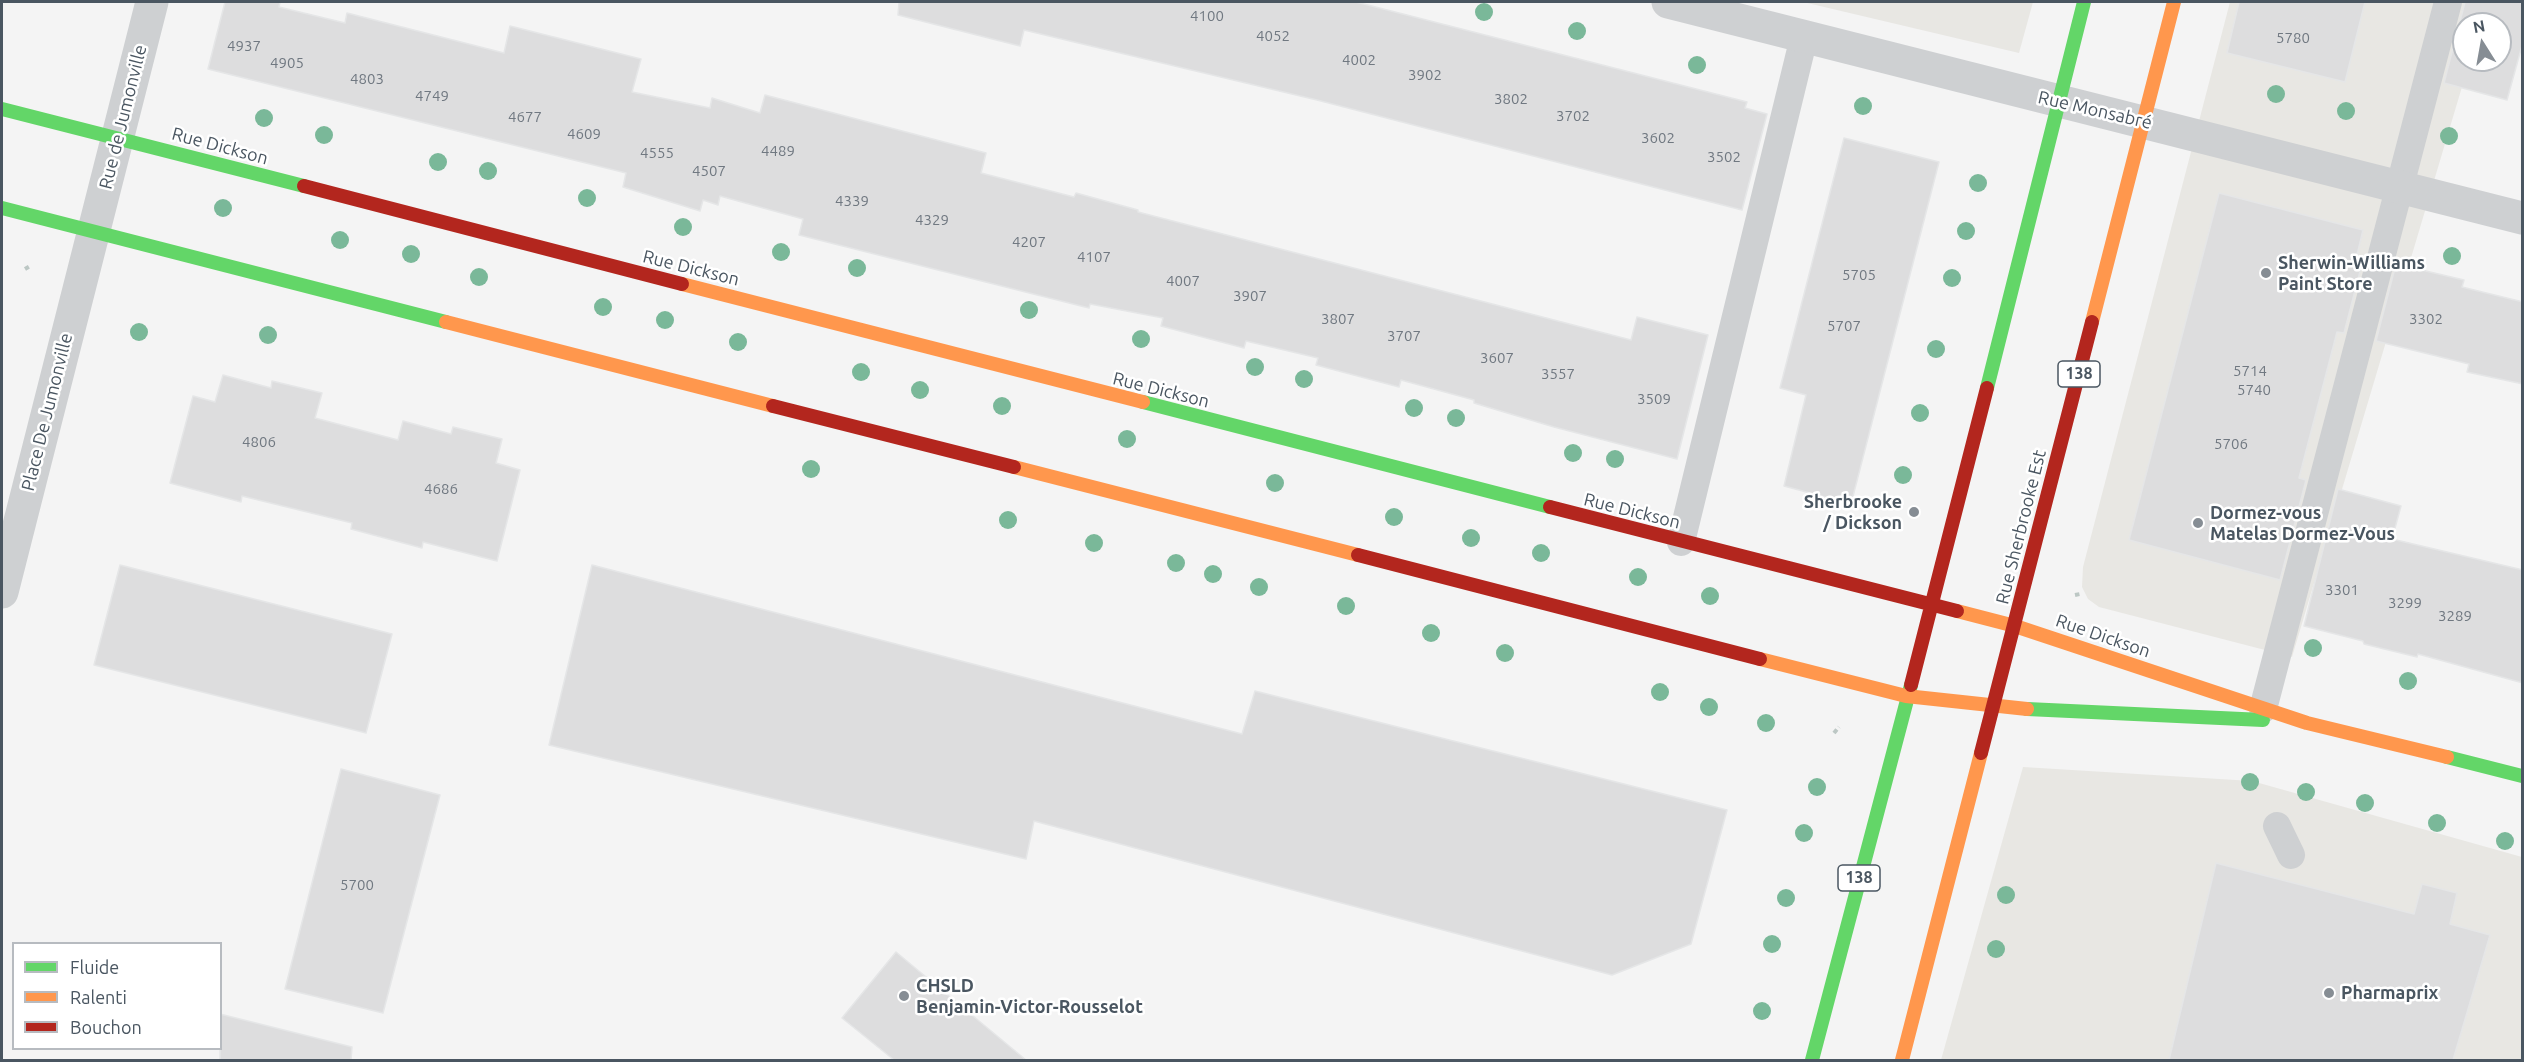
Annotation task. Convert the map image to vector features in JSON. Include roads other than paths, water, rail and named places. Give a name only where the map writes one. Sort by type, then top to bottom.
[{"type":"main road","name":"138","points":[[1812,1060],[1906,696],[1932,606],[2084,2]]},
{"type":"main road","name":"Rue Sherbrooke Est","points":[[1902,1060],[2174,2]]},
{"type":"main road","name":"Rue Dickson","points":[[2,109],[2015,626],[2307,723],[2523,776]]},
{"type":"main road","name":"Rue Dickson","points":[[2,208],[1906,696],[1994,707],[2307,723]]},
{"type":"street","name":"Rue de Jumonville","points":[[93,232],[152,2]]},
{"type":"street","name":"Rue Monsabré","points":[[1686,4],[1804,37],[2058,102],[2523,218]]},
{"type":"street","name":"Place De Jumonville","points":[[2,592],[93,232]]},
{"type":"lane","points":[[2263,709],[2448,2]]},
{"type":"lane","points":[[1681,542],[1804,37]]},
{"type":"lane","points":[[2277,826],[2291,855]]},
{"type":"place","name":"Sherwin-Williams Paint Store","points":[[2266,273]]},
{"type":"place","name":"Sherbrooke / Dickson","points":[[1914,512]]},
{"type":"place","name":"Dormez-vous Matelas Dormez-Vous","points":[[2198,523]]},
{"type":"place","name":"Pharmaprix","points":[[2329,993]]},
{"type":"place","name":"CHSLD Benjamin-Victor-Rousselot","points":[[904,996]]}]
